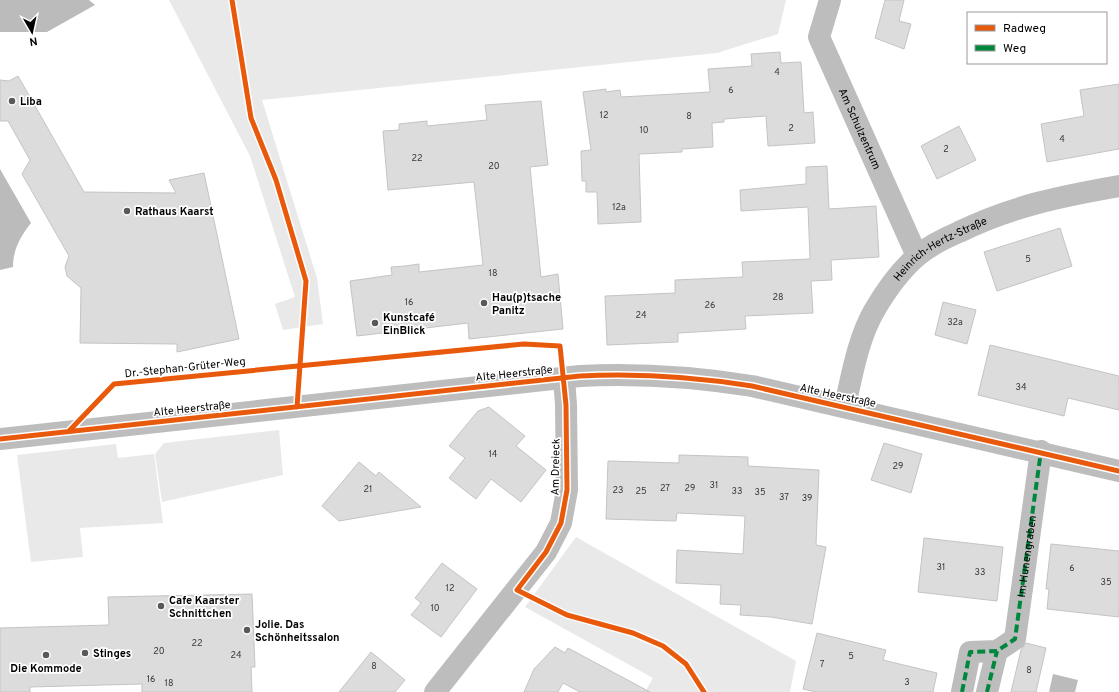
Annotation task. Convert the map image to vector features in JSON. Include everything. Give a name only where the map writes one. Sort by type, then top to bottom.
[{"type":"street","name":"Am Schulzentrum","points":[[830,0],[819,37],[917,256]]},
{"type":"street","name":"Heinrich-Hertz-Straße","points":[[845,406],[864,333],[874,311],[901,274],[917,256],[948,237],[979,222],[1018,207],[1060,196],[1119,186]]},
{"type":"street","name":"Alte Heerstraße","points":[[0,439],[564,378],[599,375],[653,375],[702,379],[752,386],[1041,451],[1119,471]]},
{"type":"street","name":"Am Dreieck","points":[[435,692],[546,552],[561,523],[566,490],[566,405],[564,378]]},
{"type":"street","name":"Im Hunengraben","points":[[996,651],[1015,639],[1041,451]]},
{"type":"street","points":[[962,692],[970,652],[996,651],[986,692]]},
{"type":"shaded area","points":[[0,0],[89,0],[95,5],[47,32],[0,32]]},
{"type":"shaded area","points":[[169,0],[786,0],[778,34],[717,53],[262,100],[317,278],[323,324],[283,330],[275,304],[295,297],[250,156]]},
{"type":"shaded area","points":[[0,169],[31,223],[18,244],[14,255],[13,267],[0,270]]},
{"type":"shaded area","points":[[279,430],[283,475],[162,502],[155,454],[164,443]]},
{"type":"shaded area","points":[[116,444],[118,458],[154,454],[163,523],[80,528],[83,557],[31,562],[17,455]]},
{"type":"shaded area","points":[[576,537],[796,661],[790,692],[645,692],[653,678],[525,607]]},
{"type":"shaded area","points":[[1053,674],[1078,680],[1075,692],[1049,692]]},
{"type":"building","points":[[885,0],[904,0],[899,21],[911,24],[904,49],[875,38]]},
{"type":"building","points":[[780,52],[781,63],[801,62],[804,113],[813,112],[815,143],[768,146],[766,116],[724,119],[724,122],[712,123],[713,147],[682,149],[682,152],[639,154],[641,222],[598,224],[597,192],[586,192],[586,181],[582,181],[581,151],[591,150],[583,92],[606,89],[606,92],[620,90],[621,97],[710,92],[708,69],[752,66],[751,54]]},
{"type":"building","name":"Rathaus Kaarst","points":[[18,76],[84,192],[176,193],[169,180],[204,173],[239,339],[177,352],[177,344],[80,343],[81,288],[67,276],[65,267],[69,256],[22,174],[30,160],[8,121],[0,121],[0,80],[9,81]]},
{"type":"building","points":[[1119,84],[1119,149],[1047,162],[1041,124],[1084,116],[1080,90]]},
{"type":"building","points":[[541,101],[548,165],[530,167],[541,277],[558,274],[563,329],[469,339],[468,323],[357,336],[350,281],[392,275],[391,267],[419,264],[419,272],[483,265],[474,182],[388,190],[383,131],[399,130],[399,124],[427,121],[427,126],[487,120],[485,105]]},
{"type":"building","points":[[959,126],[976,160],[937,179],[921,146]]},
{"type":"building","points":[[827,166],[829,209],[876,206],[879,257],[831,260],[832,280],[811,281],[813,313],[745,316],[746,329],[678,333],[678,342],[607,345],[605,296],[675,293],[675,280],[743,277],[742,262],[810,259],[808,207],[741,211],[740,190],[806,184],[806,167]]},
{"type":"building","points":[[1060,228],[1072,266],[997,291],[984,252]]},
{"type":"building","points":[[943,302],[976,310],[967,344],[935,335]]},
{"type":"building","points":[[990,345],[1119,376],[1119,410],[1068,398],[1064,416],[978,395]]},
{"type":"building","points":[[489,407],[525,436],[516,446],[546,470],[521,502],[491,479],[476,499],[449,478],[465,458],[449,446],[478,411]]},
{"type":"building","points":[[884,443],[922,454],[911,493],[871,480]]},
{"type":"building","points":[[679,455],[748,457],[748,466],[819,470],[816,545],[826,547],[812,624],[771,617],[740,615],[741,605],[720,604],[721,585],[676,583],[677,550],[743,554],[745,516],[677,513],[676,521],[606,519],[608,461],[679,463]]},
{"type":"building","points":[[359,462],[376,476],[379,472],[421,507],[339,521],[322,506]]},
{"type":"building","points":[[924,538],[1003,547],[997,601],[918,592]]},
{"type":"building","points":[[1051,544],[1119,551],[1119,617],[1047,609],[1049,589],[1046,589]]},
{"type":"building","points":[[442,563],[477,589],[441,637],[411,615],[421,603],[415,598]]},
{"type":"building","points":[[252,594],[255,667],[251,667],[252,692],[142,692],[142,684],[30,687],[30,692],[0,692],[0,628],[109,625],[108,597]]},
{"type":"building","points":[[817,633],[886,650],[883,660],[937,673],[933,692],[816,692],[803,689]]},
{"type":"building","points":[[1026,643],[1046,648],[1036,692],[1011,692],[1021,650]]},
{"type":"building","points":[[555,647],[565,653],[568,648],[650,692],[580,692],[563,683],[558,692],[524,692],[534,669]]},
{"type":"building","points":[[371,652],[405,680],[395,692],[339,692]]},
{"type":"marked path","points":[[962,692],[970,652],[997,651],[1015,639],[1041,451]]},
{"type":"marked path","points":[[987,692],[997,651]]},
{"type":"cycle path","points":[[232,0],[251,118],[276,180],[306,281],[297,407]]},
{"type":"cycle path","name":"Dr.-Stephan-Grüter-Weg","points":[[69,431],[114,384],[524,344],[560,346],[566,405],[567,490],[561,523],[546,552],[517,590],[567,615],[633,633],[663,646],[686,664],[704,692]]},
{"type":"cycle path","points":[[0,439],[580,376],[645,375],[709,380],[752,386],[1119,471]]},
{"type":"place","name":"Liba","points":[[12,101]]},
{"type":"place","name":"Rathaus Kaarst","points":[[127,211]]},
{"type":"place","name":"Hau(p)tsache Panitz","points":[[484,303]]},
{"type":"place","name":"Kunstcafé EinBlick","points":[[375,323]]},
{"type":"place","name":"Cafe Kaarster Schnittchen","points":[[161,606]]},
{"type":"place","name":"Jolie. Das Schönheitssalon","points":[[247,630]]},
{"type":"place","name":"Stinges","points":[[85,653]]},
{"type":"place","name":"Die Kommode","points":[[46,655]]}]
